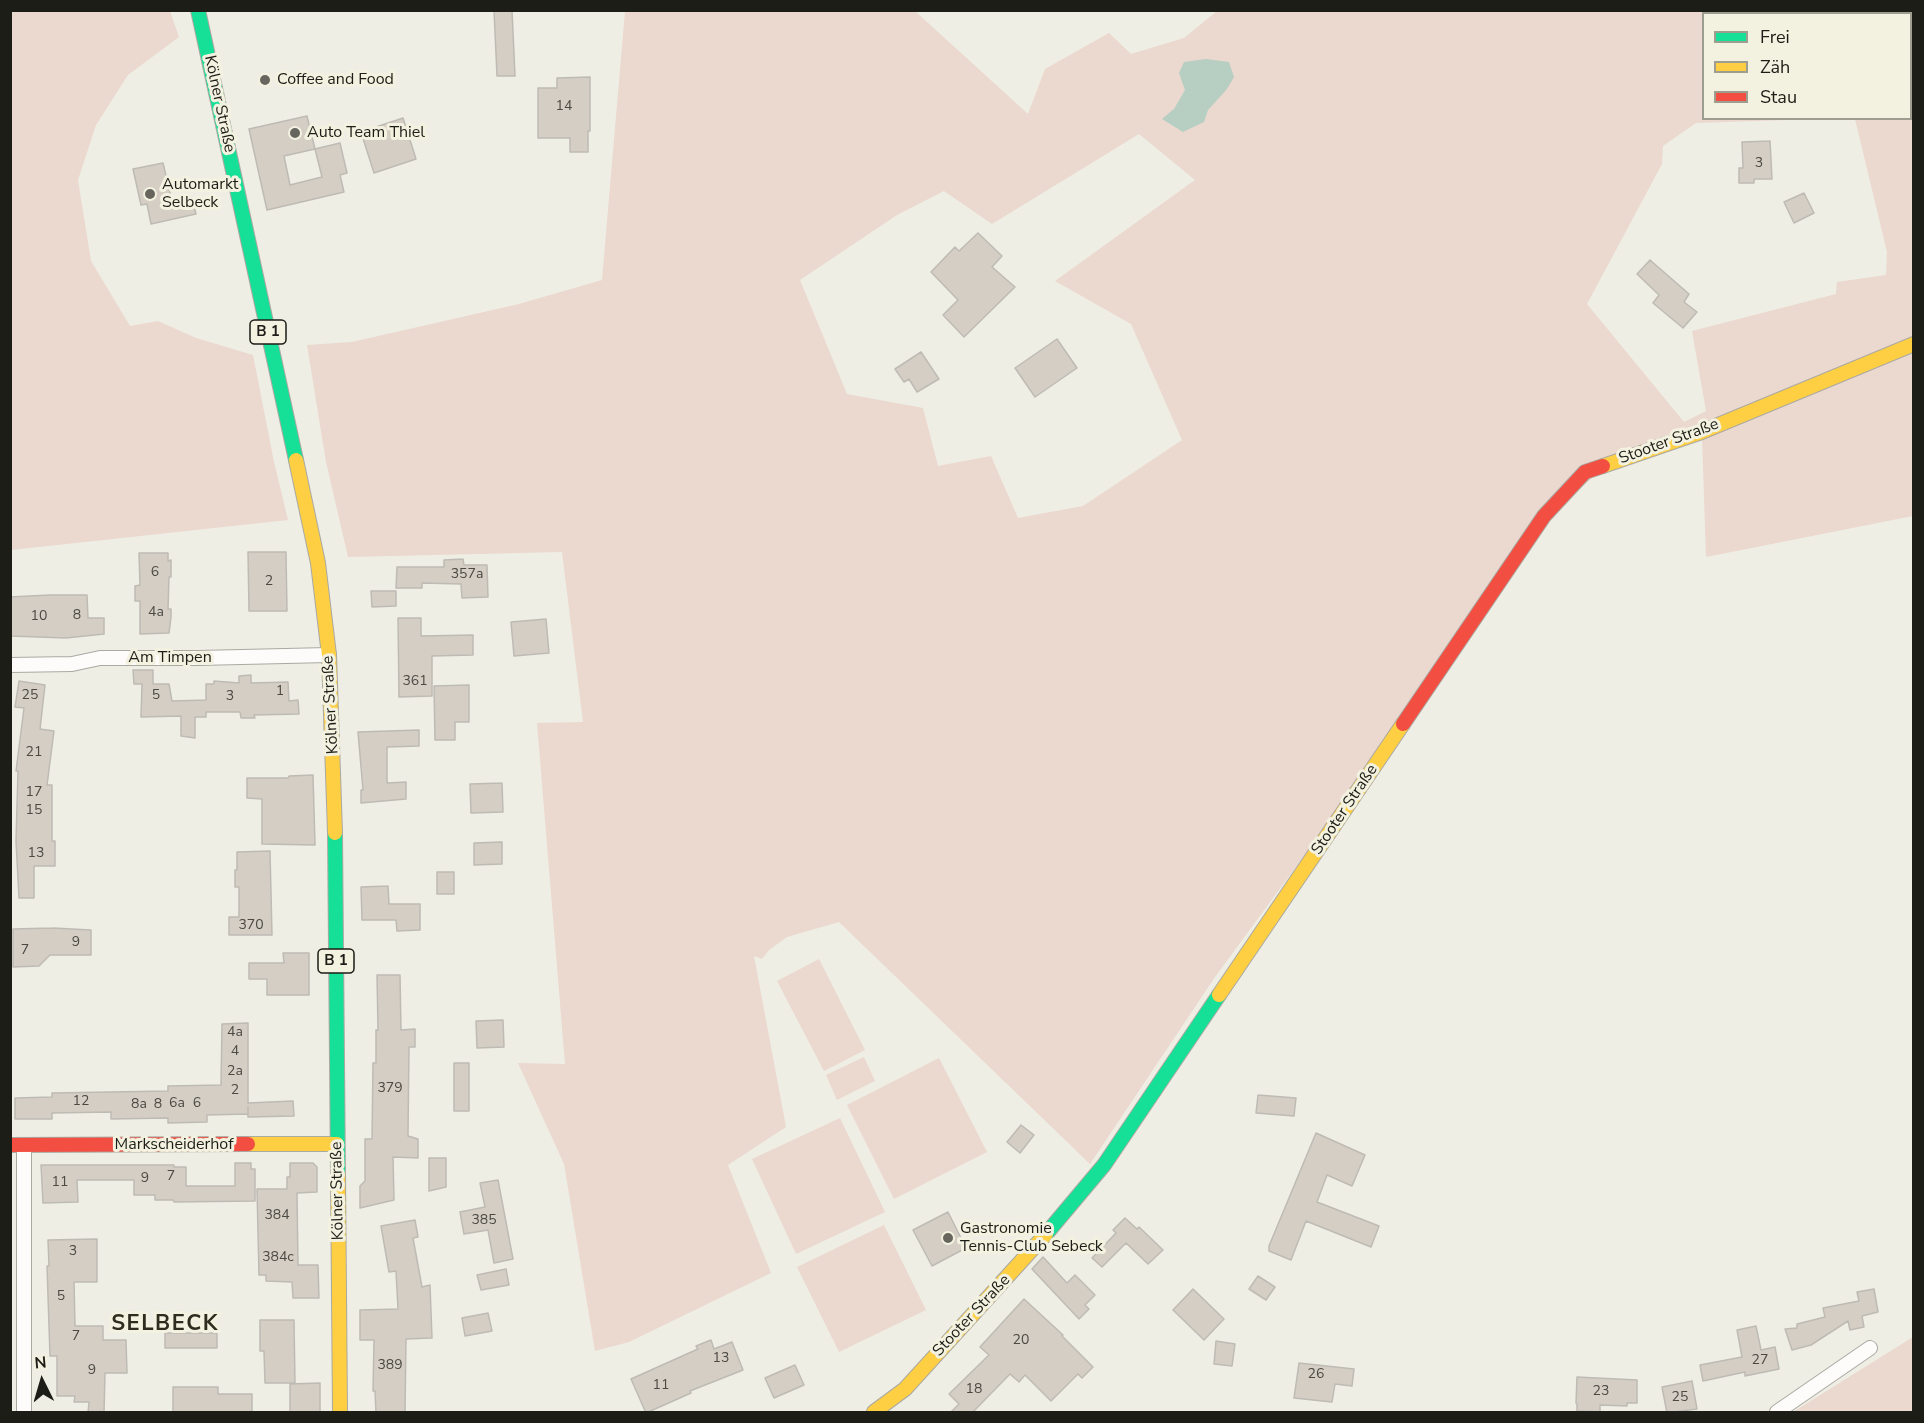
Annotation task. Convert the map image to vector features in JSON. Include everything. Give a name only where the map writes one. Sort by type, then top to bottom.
[{"type":"street","name":"Kölner Straße","points":[[198,10],[318,563],[329,655],[334,777],[340,1413]]},
{"type":"street","name":"Stooter Straße","points":[[874,1413],[905,1389],[1024,1260],[1104,1165],[1544,516],[1585,472],[1699,433],[1914,344]]},
{"type":"street","name":"Am Timpen","points":[[10,665],[72,664],[100,658],[329,655]]},
{"type":"street","name":"Markscheiderhof","points":[[17,1145],[337,1144]]},
{"type":"street","points":[[17,1145],[18,1391],[24,1413]]},
{"type":"street","points":[[1777,1413],[1870,1348]]},
{"type":"shaded area","points":[[10,11],[170,11],[179,37],[128,75],[96,125],[78,180],[91,261],[130,326],[158,321],[196,338],[253,355],[288,520],[11,550]]},
{"type":"shaded area","points":[[625,11],[915,11],[1028,114],[1045,69],[1109,33],[1131,54],[1184,38],[1217,11],[1913,11],[1913,516],[1706,557],[1702,437],[1596,475],[1565,501],[1215,977],[1090,1164],[839,922],[787,937],[769,950],[762,959],[754,956],[786,1127],[728,1165],[771,1273],[629,1342],[595,1351],[564,1164],[518,1063],[565,1064],[537,723],[583,722],[562,552],[348,557],[326,462],[307,345],[352,342],[519,304],[602,280]],"holes":[[[1702,12],[1912,12],[1912,120],[1855,120],[1887,252],[1886,275],[1837,282],[1836,294],[1692,331],[1706,411],[1684,422],[1587,304],[1662,164],[1663,146],[1696,123],[1787,120],[1702,120]],[[1139,134],[1195,180],[1055,281],[1131,324],[1182,440],[1083,506],[1018,518],[991,456],[938,466],[923,408],[847,394],[800,280],[897,215],[944,191],[992,224]]]},
{"type":"shaded area","points":[[1206,59],[1229,62],[1234,77],[1227,89],[1208,110],[1204,122],[1183,132],[1162,119],[1174,109],[1185,90],[1179,73],[1184,62]]},
{"type":"shaded area","points":[[819,959],[865,1050],[824,1071],[777,981]]},
{"type":"shaded area","points":[[864,1057],[875,1081],[837,1100],[826,1075]]},
{"type":"shaded area","points":[[939,1058],[987,1152],[894,1199],[847,1105]]},
{"type":"shaded area","points":[[840,1118],[885,1212],[796,1254],[752,1159]]},
{"type":"shaded area","points":[[884,1225],[926,1310],[839,1352],[797,1267]]},
{"type":"shaded area","points":[[1913,1337],[1913,1412],[1793,1412]]},
{"type":"building","points":[[494,10],[512,10],[515,76],[497,76]]},
{"type":"building","points":[[590,77],[588,152],[570,152],[570,138],[538,138],[538,88],[557,88],[557,78]]},
{"type":"building","points":[[307,116],[315,149],[340,143],[347,173],[340,175],[344,192],[267,210],[249,129]],"holes":[[[315,149],[322,177],[290,185],[284,156]]]},
{"type":"building","points":[[403,118],[416,159],[374,173],[361,132]]},
{"type":"building","points":[[1770,141],[1772,179],[1754,179],[1754,183],[1739,183],[1739,168],[1743,168],[1742,142]]},
{"type":"building","name":"Automarkt Selbeck","points":[[163,163],[172,201],[192,197],[196,214],[151,224],[147,204],[141,205],[133,169]]},
{"type":"building","points":[[1804,193],[1814,213],[1794,223],[1784,202]]},
{"type":"building","points":[[978,233],[1002,256],[992,267],[1015,287],[964,337],[943,315],[958,300],[931,272],[955,247],[959,251]]},
{"type":"building","points":[[1650,260],[1689,294],[1684,302],[1697,312],[1683,328],[1653,303],[1659,295],[1637,274]]},
{"type":"building","points":[[1057,339],[1077,368],[1035,397],[1015,368]]},
{"type":"building","points":[[921,352],[939,379],[917,392],[909,379],[904,382],[895,369]]},
{"type":"building","points":[[248,552],[286,552],[287,611],[249,611]]},
{"type":"building","points":[[139,553],[168,553],[168,561],[171,560],[169,633],[140,634],[140,601],[135,601],[135,586],[140,585]]},
{"type":"building","points":[[463,559],[464,565],[487,565],[488,597],[462,598],[461,584],[422,583],[422,588],[396,588],[397,567],[444,567],[444,560]]},
{"type":"building","points":[[371,591],[396,591],[396,606],[372,607]]},
{"type":"building","points":[[87,595],[88,618],[104,618],[104,634],[66,638],[10,636],[10,597]]},
{"type":"building","points":[[398,618],[421,618],[421,636],[473,635],[473,655],[432,656],[432,696],[399,697]]},
{"type":"building","points":[[546,619],[549,653],[514,656],[511,622]]},
{"type":"building","points":[[133,670],[153,670],[153,684],[169,684],[172,701],[206,700],[206,684],[214,684],[214,681],[239,683],[239,676],[251,675],[251,683],[288,682],[289,701],[298,700],[299,714],[254,715],[255,718],[241,718],[240,712],[206,712],[206,717],[195,717],[195,738],[181,736],[181,716],[141,717],[142,684],[134,684]]},
{"type":"building","points":[[19,681],[45,685],[40,729],[54,731],[47,785],[52,785],[52,841],[55,841],[55,866],[34,866],[34,898],[19,898],[16,841],[18,771],[16,771],[24,708],[15,707]]},
{"type":"building","points":[[469,685],[469,722],[455,722],[455,740],[435,740],[434,686]]},
{"type":"building","points":[[419,730],[419,746],[387,747],[387,783],[406,782],[406,799],[361,803],[361,790],[363,790],[358,732]]},
{"type":"building","points":[[313,775],[315,845],[262,844],[262,799],[247,798],[247,778],[288,778],[289,776]]},
{"type":"building","points":[[502,783],[503,812],[471,813],[470,784]]},
{"type":"building","points":[[502,842],[502,864],[474,865],[474,843]]},
{"type":"building","points":[[270,851],[272,935],[229,935],[229,917],[239,917],[239,887],[235,887],[237,852]]},
{"type":"building","points":[[437,872],[454,872],[454,894],[437,894]]},
{"type":"building","points":[[388,886],[389,904],[420,904],[420,930],[397,931],[396,920],[362,920],[361,887]]},
{"type":"building","points":[[13,929],[91,930],[91,955],[50,955],[39,966],[13,967]]},
{"type":"building","points":[[283,953],[309,953],[309,995],[267,995],[267,979],[249,979],[249,963],[284,963]]},
{"type":"building","points":[[377,975],[400,975],[401,1030],[415,1029],[415,1047],[409,1047],[408,1136],[418,1139],[418,1158],[393,1157],[394,1200],[360,1208],[360,1186],[365,1181],[365,1139],[372,1139],[373,1063],[376,1063],[376,1030],[378,1030]]},
{"type":"building","points":[[503,1020],[504,1047],[477,1048],[476,1021]]},
{"type":"building","points":[[248,1023],[248,1103],[293,1101],[294,1116],[207,1115],[207,1122],[168,1123],[168,1118],[111,1119],[111,1112],[52,1113],[52,1119],[15,1119],[15,1098],[52,1097],[52,1093],[168,1091],[168,1086],[221,1085],[222,1024]]},
{"type":"building","points":[[454,1063],[469,1063],[469,1111],[454,1111]]},
{"type":"building","points":[[1258,1095],[1296,1098],[1294,1116],[1256,1113]]},
{"type":"building","points":[[1021,1125],[1034,1135],[1020,1153],[1007,1142]]},
{"type":"building","points":[[1316,1133],[1365,1155],[1352,1186],[1327,1175],[1317,1202],[1379,1226],[1371,1247],[1306,1221],[1291,1260],[1269,1251],[1269,1246]]},
{"type":"building","points":[[429,1158],[446,1158],[446,1187],[429,1191]]},
{"type":"building","points":[[235,1163],[251,1163],[251,1169],[255,1169],[255,1201],[174,1202],[173,1200],[155,1200],[155,1195],[134,1195],[134,1180],[77,1180],[78,1202],[43,1203],[41,1165],[174,1165],[174,1167],[186,1167],[186,1186],[235,1186]]},
{"type":"building","points":[[290,1163],[313,1163],[317,1167],[317,1192],[297,1193],[298,1265],[318,1265],[319,1298],[293,1298],[292,1282],[266,1281],[266,1275],[259,1275],[257,1189],[287,1189]]},
{"type":"building","points":[[498,1180],[513,1259],[494,1263],[488,1230],[464,1234],[460,1212],[485,1207],[480,1183]]},
{"type":"building","points":[[948,1212],[966,1248],[932,1266],[913,1230]]},
{"type":"building","points":[[1125,1218],[1137,1229],[1139,1227],[1163,1250],[1148,1264],[1126,1243],[1102,1267],[1092,1258],[1116,1233],[1113,1230]]},
{"type":"building","points":[[415,1220],[418,1237],[413,1238],[422,1287],[430,1285],[432,1338],[406,1339],[405,1413],[376,1413],[375,1391],[373,1391],[374,1340],[360,1340],[360,1310],[398,1309],[396,1271],[389,1272],[381,1226]]},
{"type":"building","points":[[97,1239],[97,1282],[74,1282],[75,1326],[103,1326],[103,1340],[126,1340],[127,1373],[105,1373],[104,1413],[88,1413],[89,1402],[74,1402],[75,1396],[57,1396],[57,1356],[50,1356],[48,1240]]},
{"type":"building","points":[[1043,1257],[1067,1283],[1075,1275],[1095,1295],[1085,1305],[1089,1309],[1079,1319],[1032,1269]]},
{"type":"building","points":[[506,1269],[509,1285],[481,1290],[477,1275]]},
{"type":"building","points":[[1258,1276],[1275,1287],[1266,1300],[1249,1289]]},
{"type":"building","points":[[1193,1289],[1224,1319],[1204,1340],[1173,1310]]},
{"type":"building","points":[[1874,1289],[1878,1312],[1862,1316],[1864,1327],[1850,1330],[1848,1321],[1811,1345],[1792,1350],[1785,1329],[1797,1328],[1797,1324],[1825,1317],[1823,1308],[1859,1301],[1857,1292]]},
{"type":"building","points":[[1024,1299],[1093,1367],[1082,1378],[1078,1374],[1051,1401],[1025,1375],[1019,1382],[1010,1374],[972,1413],[950,1413],[959,1404],[949,1394],[989,1355],[980,1347]]},
{"type":"building","points":[[488,1313],[492,1331],[465,1336],[462,1318]]},
{"type":"building","points":[[260,1320],[294,1320],[295,1383],[265,1383],[264,1351],[260,1351]]},
{"type":"building","points":[[1756,1326],[1761,1350],[1775,1347],[1779,1369],[1745,1376],[1745,1372],[1703,1381],[1700,1365],[1742,1357],[1737,1330]]},
{"type":"building","points":[[165,1333],[217,1333],[217,1348],[165,1348]]},
{"type":"building","points":[[711,1340],[714,1349],[732,1342],[743,1370],[690,1391],[691,1393],[646,1413],[631,1379],[698,1349],[696,1346]]},
{"type":"building","points":[[1216,1341],[1235,1344],[1232,1366],[1214,1364]]},
{"type":"building","points":[[1299,1363],[1354,1369],[1352,1386],[1335,1384],[1332,1402],[1294,1398]]},
{"type":"building","points":[[795,1365],[804,1385],[774,1398],[765,1378]]},
{"type":"building","points":[[1577,1377],[1637,1380],[1637,1403],[1627,1403],[1627,1406],[1600,1405],[1600,1412],[1577,1411]]},
{"type":"building","points":[[1692,1381],[1697,1409],[1667,1413],[1662,1387]]},
{"type":"building","points":[[320,1383],[320,1413],[290,1413],[290,1384]]},
{"type":"building","points":[[173,1387],[218,1387],[218,1394],[252,1394],[252,1413],[173,1413]]},
{"type":"traffic: fast","points":[[198,10],[296,460]]},
{"type":"traffic: fast","points":[[335,833],[338,1175]]},
{"type":"traffic: fast","points":[[1046,1234],[1104,1165],[1219,995]]},
{"type":"traffic: slow","points":[[1603,466],[1699,433],[1914,344]]},
{"type":"traffic: slow","points":[[296,460],[318,563],[329,655],[335,833]]},
{"type":"traffic: slow","points":[[1219,995],[1403,724]]},
{"type":"traffic: slow","points":[[248,1144],[337,1144]]},
{"type":"traffic: slow","points":[[338,1175],[340,1412]]},
{"type":"traffic: slow","points":[[874,1412],[905,1389],[1046,1234]]},
{"type":"traffic: jam","points":[[1403,724],[1544,516],[1585,472],[1603,466]]},
{"type":"traffic: jam","points":[[10,1145],[248,1144]]},
{"type":"place","name":"Coffee and Food","points":[[265,80]]},
{"type":"place","name":"Auto Team Thiel","points":[[295,133]]},
{"type":"place","name":"Automarkt Selbeck","points":[[150,194]]},
{"type":"place","name":"Gastronomie Tennis-Club Sebeck","points":[[948,1238]]},
{"type":"district","name":"SELBECK","points":[[165,1325]]}]
